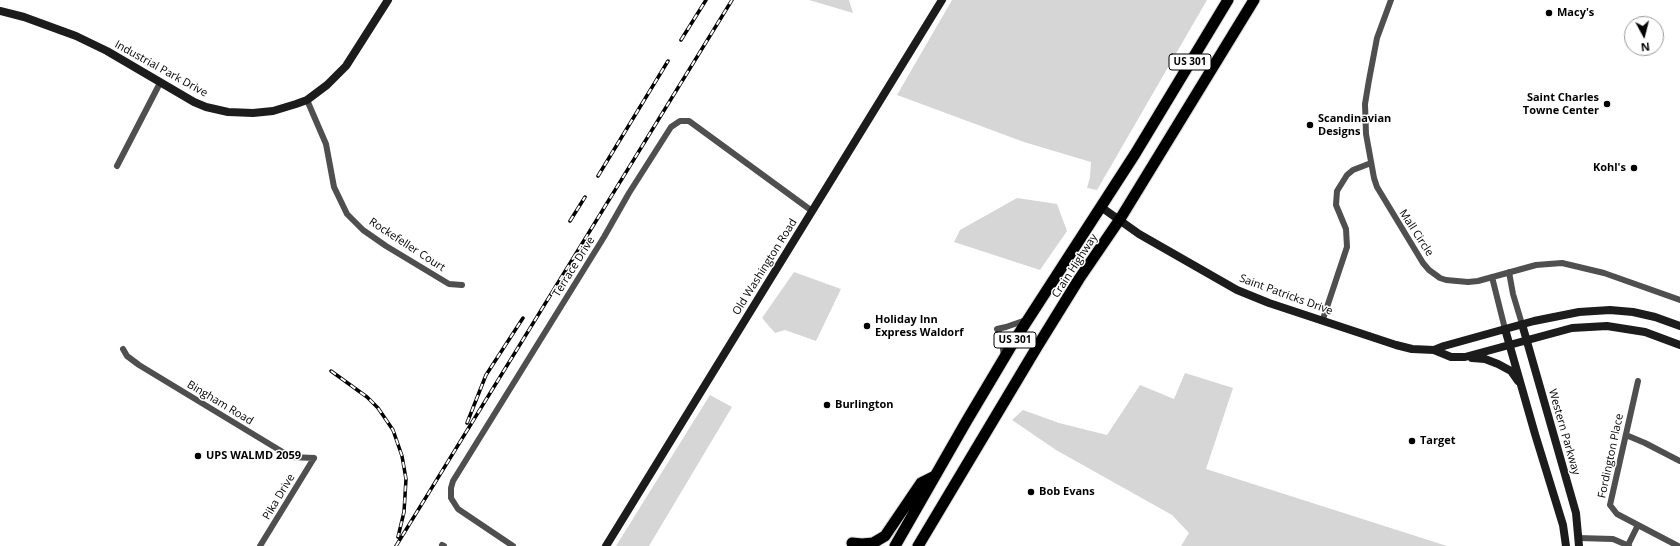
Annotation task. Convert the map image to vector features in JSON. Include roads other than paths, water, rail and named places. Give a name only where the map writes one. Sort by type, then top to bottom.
[{"type":"highway","name":"Crain Highway","points":[[895,546],[1029,318],[1101,207],[1228,0]]},
{"type":"highway","name":"Crain Highway","points":[[918,546],[1037,347],[1080,279],[1120,220],[1254,0]]},
{"type":"highway","points":[[854,546],[852,543],[873,543],[885,536],[921,483],[935,476]]},
{"type":"main road","name":"Industrial Park Drive","points":[[0,11],[24,17],[76,36],[113,55],[194,102],[206,107],[228,112],[253,113],[286,108],[307,100],[327,85],[346,66],[388,0]]},
{"type":"main road","name":"Old Washington Road","points":[[606,546],[942,0]]},
{"type":"main road","name":"Saint Patricks Drive","points":[[1101,207],[1139,234],[1237,290],[1396,345],[1412,349],[1434,350],[1451,357],[1465,357],[1572,328],[1607,326],[1645,332],[1680,345]]},
{"type":"main road","name":"Saint Patricks Drive","points":[[1434,350],[1522,324],[1579,312],[1610,310],[1645,314],[1680,326]]},
{"type":"main road","name":"Western Parkway","points":[[1522,324],[1576,513],[1579,542]]},
{"type":"main road","points":[[1505,329],[1537,441],[1559,510],[1566,546]]},
{"type":"main road","points":[[1465,357],[1492,361],[1511,371],[1521,385]]},
{"type":"street","name":"Mall Circle","points":[[1391,0],[1377,38],[1365,104],[1366,134],[1377,187],[1423,263],[1429,270],[1440,278],[1454,281],[1478,281],[1536,265],[1549,263],[1563,264],[1604,273],[1680,300]]},
{"type":"street","points":[[117,166],[160,83]]},
{"type":"street","name":"Rockefeller Court","points":[[307,100],[326,144],[334,187],[347,214],[363,230],[386,246],[449,284],[462,285]]},
{"type":"street","name":"Terrace Drive","points":[[513,546],[458,508],[451,498],[453,481],[607,232],[628,193],[671,127],[680,121],[689,121],[812,211]]},
{"type":"street","points":[[1322,319],[1347,247],[1346,230],[1336,205],[1337,191],[1347,175],[1353,170],[1371,163]]},
{"type":"street","points":[[1509,272],[1513,294],[1522,324]]},
{"type":"street","points":[[1492,277],[1505,329]]},
{"type":"street","points":[[1004,359],[1004,346],[997,329],[1029,318]]},
{"type":"street","name":"Bingham Road","points":[[123,349],[127,356],[139,365],[291,457],[314,458]]},
{"type":"street","name":"Fordington Place","points":[[1638,380],[1610,502],[1614,512],[1678,546]]},
{"type":"street","points":[[1626,435],[1680,461]]},
{"type":"street","name":"Pika Drive","points":[[260,546],[314,458]]},
{"type":"street","points":[[1579,542],[1613,539],[1628,546],[1638,524]]},
{"type":"railway","points":[[681,40],[706,0]]},
{"type":"railway","points":[[396,546],[732,0]]},
{"type":"railway","points":[[598,176],[668,61]]},
{"type":"railway","points":[[570,221],[585,197]]},
{"type":"railway","points":[[467,423],[486,375],[523,318]]},
{"type":"railway","points":[[331,371],[367,397],[378,408],[393,430],[402,456],[406,479],[404,512],[398,537]]},
{"type":"place","name":"Macy's","points":[[1549,13]]},
{"type":"place","name":"Saint Charles Towne Center","points":[[1607,104]]},
{"type":"place","name":"Scandinavian Designs","points":[[1310,125]]},
{"type":"place","name":"Kohl's","points":[[1634,168]]},
{"type":"place","name":"Holiday Inn Express Waldorf","points":[[867,326]]},
{"type":"place","name":"Burlington","points":[[827,405]]},
{"type":"place","name":"Target","points":[[1412,441]]},
{"type":"place","name":"UPS WALMD 2059","points":[[198,456]]},
{"type":"place","name":"Bob Evans","points":[[1031,492]]}]
